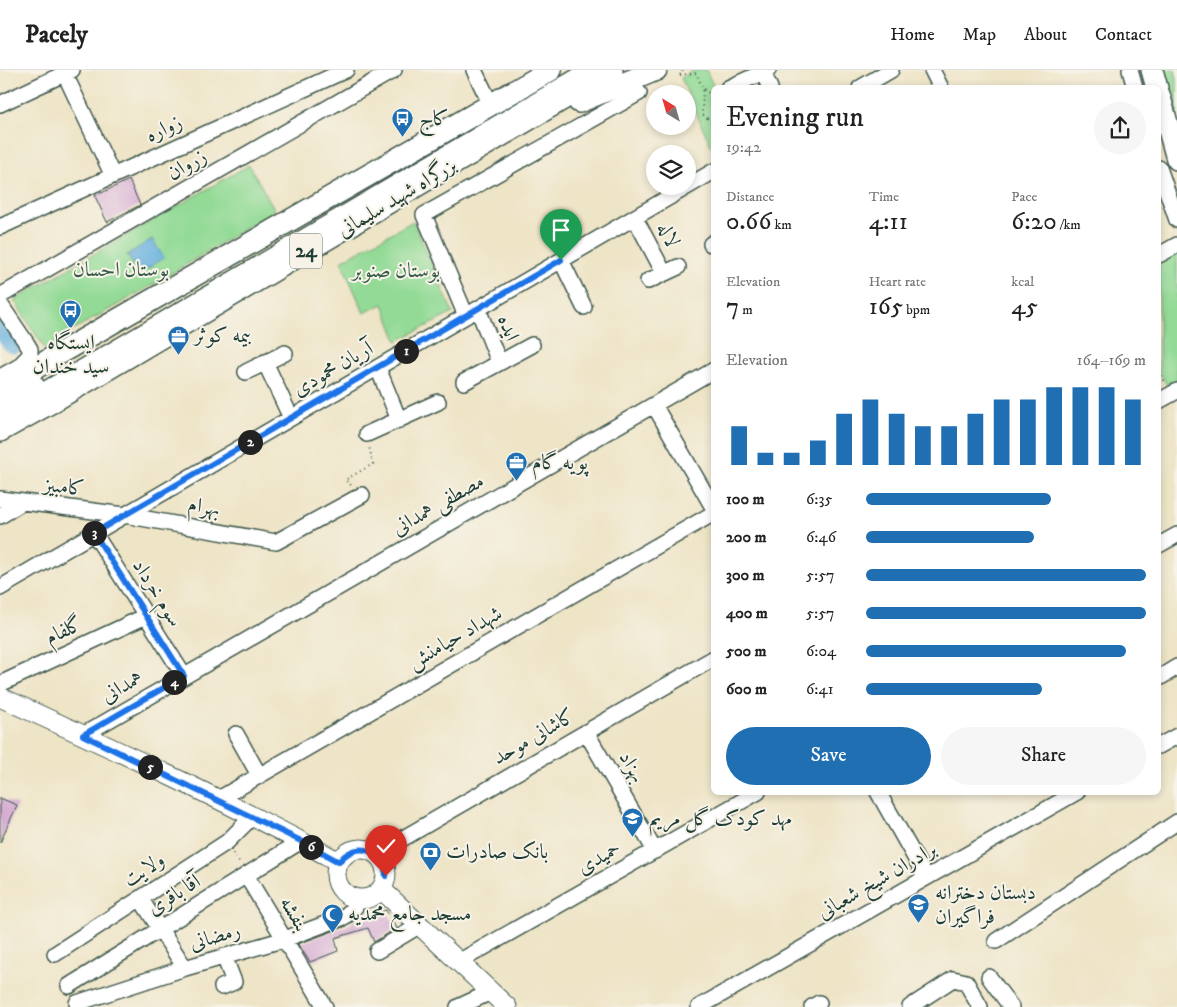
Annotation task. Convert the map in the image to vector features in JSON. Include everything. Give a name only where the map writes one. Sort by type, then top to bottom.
[{"type":"highway","name":"بزرگراه شهید سلیمانی","points":[[0,391],[53,357],[551,70]]},
{"type":"highway","name":"بزرگراه شهید سلیمانی","points":[[0,430],[69,392],[612,70]]},
{"type":"highway","points":[[507,132],[656,70]]},
{"type":"highway","points":[[1152,70],[1156,85]]},
{"type":"highway","points":[[1161,101],[1177,159]]},
{"type":"main road","points":[[0,697],[252,817],[339,862]]},
{"type":"main road","points":[[357,849],[366,849],[376,854],[383,863],[386,872],[382,890],[369,898],[357,900],[346,895],[338,884],[336,871],[339,862],[346,855],[357,849]]},
{"type":"main road","points":[[382,890],[460,961],[487,999],[507,1007]]},
{"type":"street","name":"زواره","points":[[0,227],[346,70]]},
{"type":"street","name":"زروان","points":[[0,296],[394,70]]},
{"type":"street","points":[[474,70],[491,105]]},
{"type":"street","points":[[0,405],[130,331],[575,70]]},
{"type":"street","points":[[0,419],[34,396],[588,70]]},
{"type":"street","points":[[865,85],[891,70]]},
{"type":"street","points":[[932,70],[940,85]]},
{"type":"street","points":[[1130,70],[1134,85]]},
{"type":"street","points":[[0,104],[67,71],[113,176]]},
{"type":"street","points":[[735,85],[766,71],[769,85]]},
{"type":"street","name":"ایده","points":[[499,362],[472,313],[424,215],[639,93]]},
{"type":"street","name":"آریان محمودی","points":[[0,588],[711,173]]},
{"type":"street","points":[[1162,187],[1177,220]]},
{"type":"street","name":"لاله","points":[[635,218],[671,270],[648,281]]},
{"type":"street","points":[[1161,254],[1177,245]]},
{"type":"street","points":[[561,260],[584,307]]},
{"type":"street","points":[[0,304],[30,349],[30,355],[25,362],[0,377]]},
{"type":"street","name":"ایده","points":[[464,382],[532,345]]},
{"type":"street","points":[[246,372],[285,353]]},
{"type":"street","points":[[266,362],[291,418]]},
{"type":"street","points":[[378,368],[399,420]]},
{"type":"street","name":"مصطفی همدانی","points":[[184,676],[711,372]]},
{"type":"street","points":[[1161,400],[1177,390]]},
{"type":"street","points":[[367,434],[438,402]]},
{"type":"street","points":[[654,405],[711,506]]},
{"type":"street","name":"بهرام","points":[[124,515],[276,542],[362,495]]},
{"type":"street","name":"کامبیز","points":[[0,499],[124,515]]},
{"type":"street","points":[[0,516],[22,503]]},
{"type":"street","name":"شهداد حیامنش","points":[[217,800],[711,513]]},
{"type":"street","name":"سوم خرداد","points":[[94,533],[184,676]]},
{"type":"street","points":[[1161,544],[1177,535]]},
{"type":"street","name":"گلفام","points":[[0,684],[146,616]]},
{"type":"street","name":"کاشانی موحد","points":[[376,854],[711,660]]},
{"type":"street","points":[[1161,677],[1177,667]]},
{"type":"street","name":"همدانی","points":[[83,735],[184,676]]},
{"type":"street","name":"بهزاد","points":[[586,732],[656,851]]},
{"type":"street","points":[[236,734],[258,775]]},
{"type":"street","points":[[1161,745],[1177,736]]},
{"type":"street","name":"حمیدی","points":[[460,961],[753,795]]},
{"type":"street","points":[[880,795],[926,877]]},
{"type":"street","name":"برادران شیخ شعبانی","points":[[699,1007],[1072,795]]},
{"type":"street","name":"ولایت","points":[[54,954],[227,842],[252,817]]},
{"type":"street","points":[[996,941],[1177,822]]},
{"type":"street","name":"آقا باقری","points":[[69,986],[301,841]]},
{"type":"street","name":"بنفشه","points":[[246,875],[325,1007]]},
{"type":"street","points":[[140,898],[186,968]]},
{"type":"street","name":"رمضانی","points":[[78,1005],[186,968],[285,939],[344,917],[354,907],[357,900]]},
{"type":"street","points":[[378,951],[420,925]]},
{"type":"street","points":[[222,987],[234,982],[224,956]]},
{"type":"street","points":[[989,977],[1010,1007]]},
{"type":"street","points":[[910,1007],[953,979],[966,982],[980,1007]]},
{"type":"street","points":[[458,1007],[487,999]]},
{"type":"path","points":[[682,71],[680,75],[696,73],[703,88],[702,114],[711,122]]},
{"type":"path","points":[[703,88],[711,94]]},
{"type":"path","points":[[362,495],[345,480],[373,464],[367,434]]},
{"type":"path","points":[[227,842],[246,875]]},
{"type":"green space","points":[[694,70],[706,70],[713,85],[711,85],[711,146],[696,112],[696,85],[684,85],[681,78]]},
{"type":"green space","points":[[1157,70],[1175,70],[1177,78],[1177,142]]},
{"type":"green space","name":"بوستان احسان","points":[[249,165],[275,210],[156,283],[57,339],[55,343],[45,349],[14,300]]},
{"type":"green space","name":"بوستان صنوبر","points":[[413,221],[453,313],[397,341],[383,304],[364,313],[341,261]]},
{"type":"green space","points":[[1177,248],[1177,387],[1170,391],[1161,375],[1161,257]]},
{"type":"water","points":[[152,239],[164,258],[139,274],[127,255]]},
{"type":"building","points":[[129,180],[140,205],[107,222],[95,196]]},
{"type":"building","points":[[0,798],[17,805],[0,843]]},
{"type":"building","name":"مسجد جامع محمدیه","points":[[386,910],[397,928],[374,942],[368,928],[335,938],[338,951],[310,962],[298,944],[347,926],[355,920]]},
{"type":"waterway","points":[[0,326],[13,343]]},
{"type":"place","name":"کاج","points":[[403,138]]},
{"type":"place","name":"ایستگاه سید خندان","points":[[71,330]]},
{"type":"place","name":"بیمه کوثر","points":[[178,355]]},
{"type":"place","name":"پویه گام","points":[[516,482]]},
{"type":"place","name":"مهد کودک گل مریم","points":[[633,838]]},
{"type":"place","name":"بانک صادرات","points":[[430,871]]},
{"type":"place","name":"دبستان دخترانه فراگیران","points":[[919,924]]},
{"type":"place","name":"مسجد جامع محمدیه","points":[[332,933]]},
{"type":"route","points":[[386,876],[383,863],[373,852],[366,849],[357,849],[346,855],[339,862],[301,841],[83,735],[184,676],[94,533],[561,260]]}]
